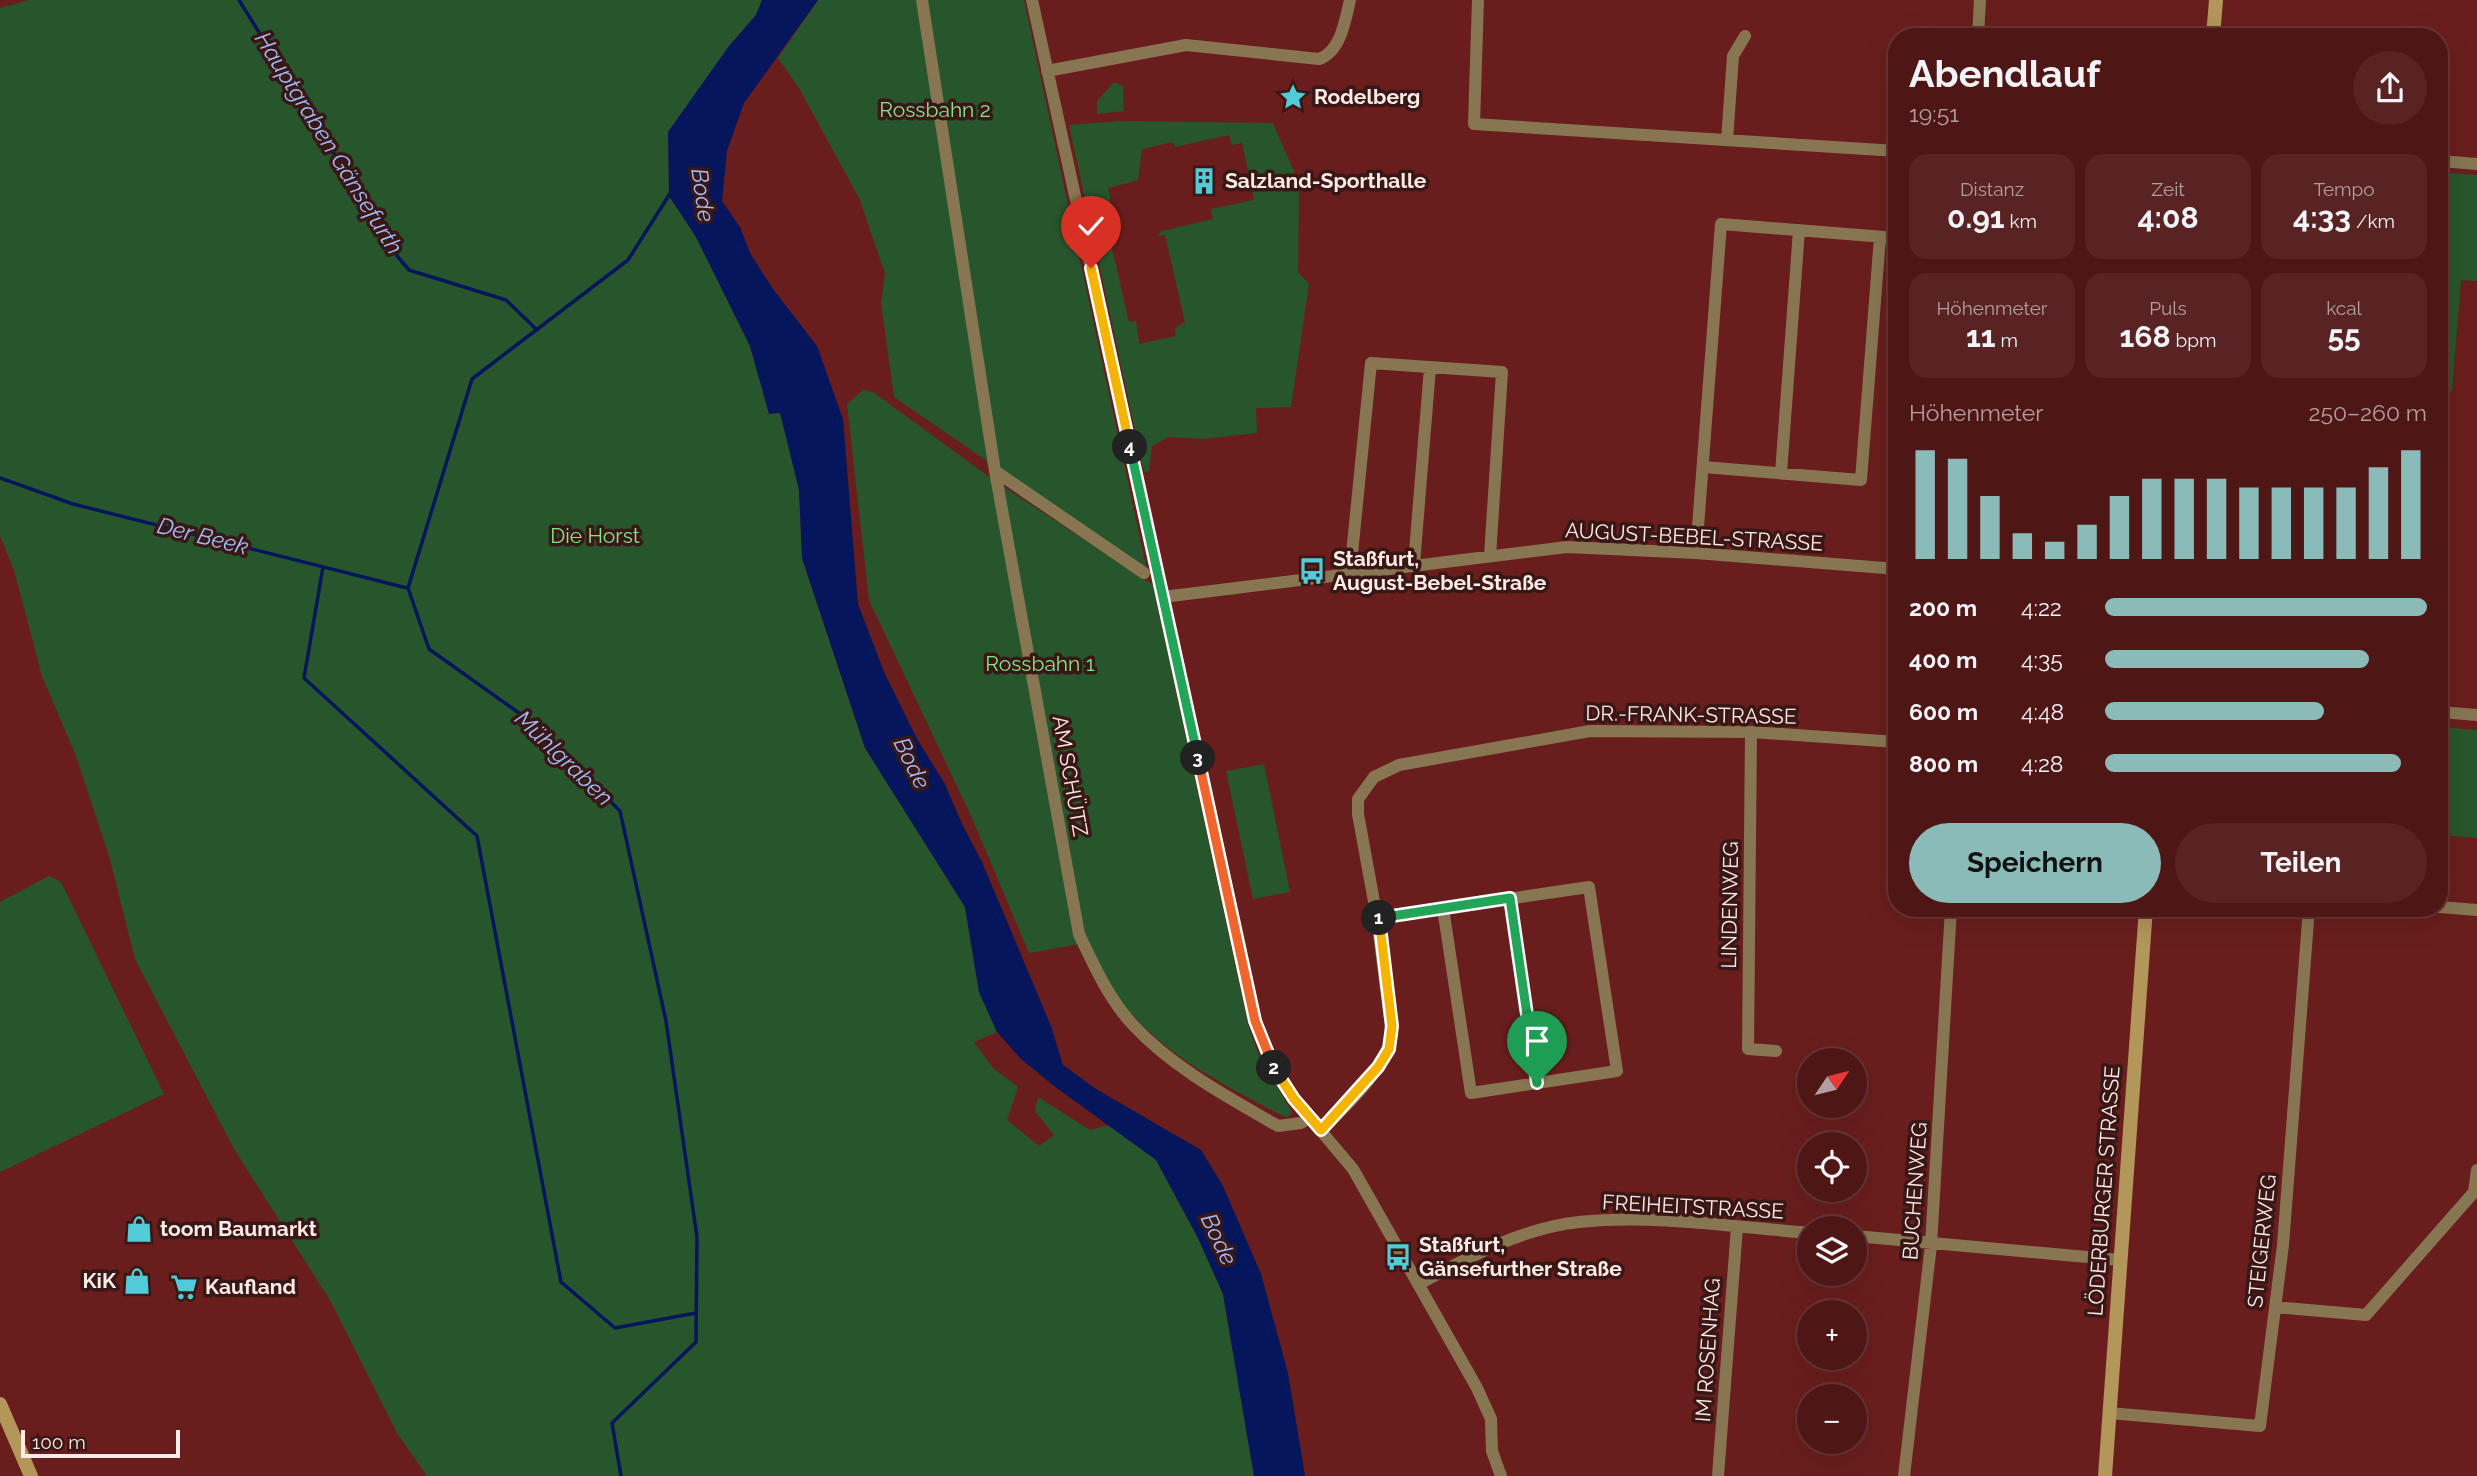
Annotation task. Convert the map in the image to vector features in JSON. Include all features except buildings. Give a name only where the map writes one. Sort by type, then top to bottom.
[{"type":"street","name":"AM SCHÜTZ","points":[[922,0],[995,471],[1079,934],[1100,978],[1141,1032],[1165,1055],[1278,1126],[1301,1123],[1309,1118]]},
{"type":"street","points":[[1032,0],[1255,1021],[1275,1070],[1309,1118],[1353,1169],[1488,1410],[1492,1451],[1501,1476]]},
{"type":"street","points":[[1047,71],[1186,45],[1318,59],[1329,55],[1336,48],[1350,0]]},
{"type":"street","points":[[1478,0],[1474,124],[1888,150]]},
{"type":"street","points":[[1978,28],[1980,0]]},
{"type":"street","points":[[2214,28],[2216,0]]},
{"type":"street","points":[[1727,140],[1734,55],[1745,36]]},
{"type":"street","points":[[2448,162],[2477,164]]},
{"type":"street","points":[[1696,553],[1721,224],[1888,237]]},
{"type":"street","points":[[1781,473],[1799,230]]},
{"type":"street","points":[[1703,467],[1861,480],[1880,237]]},
{"type":"street","points":[[1350,573],[1371,363],[1502,372],[1490,556]]},
{"type":"street","points":[[1414,564],[1430,368]]},
{"type":"street","points":[[995,471],[1144,573]]},
{"type":"street","name":"AUGUST-BEBEL-STRASSE","points":[[1163,597],[1567,547],[1696,553],[1888,568]]},
{"type":"street","points":[[2448,713],[2477,715]]},
{"type":"street","name":"DR.-FRANK-STRASSE","points":[[1321,1130],[1378,1067],[1389,1049],[1392,1026],[1357,799],[1364,787],[1385,770],[1399,765],[1590,730],[1751,732],[1888,741]]},
{"type":"street","name":"LINDENWEG","points":[[1751,732],[1748,1049],[1776,1051]]},
{"type":"street","points":[[1377,918],[1443,908],[1510,898],[1589,887],[1617,1071],[1471,1093],[1443,908]]},
{"type":"street","points":[[1510,898],[1537,1083]]},
{"type":"street","points":[[2448,908],[2477,910]]},
{"type":"street","name":"BUCHENWEG","points":[[1904,1476],[1931,1245],[1950,917]]},
{"type":"street","name":"LÖDERBURGER STRASSE","points":[[2105,1476],[2145,917]]},
{"type":"street","name":"STEIGERWEG","points":[[2109,1413],[2260,1426],[2275,1307],[2308,917]]},
{"type":"street","points":[[2275,1307],[2366,1315],[2474,1192],[2477,1170]]},
{"type":"street","name":"FREIHEITSTRASSE","points":[[1419,1284],[1467,1258],[1520,1236],[1577,1222],[1625,1220],[1797,1232]]},
{"type":"street","name":"IM ROSENHAG","points":[[1718,1476],[1737,1227]]},
{"type":"street","points":[[1867,1237],[2120,1260]]},
{"type":"street","points":[[0,1404],[31,1476]]},
{"type":"green space","name":"Die Horst","points":[[29,0],[762,0],[756,15],[729,46],[668,132],[669,196],[696,237],[750,346],[769,414],[780,412],[799,490],[802,558],[865,748],[965,907],[979,992],[997,1032],[974,1042],[993,1068],[1018,1087],[1007,1120],[1039,1146],[1054,1135],[1035,1111],[1038,1097],[1090,1130],[1110,1125],[1156,1160],[1198,1238],[1223,1294],[1254,1476],[427,1476],[397,1433],[331,1302],[233,1147],[135,959],[110,859],[76,756],[42,676],[14,570],[0,536],[0,8]]},
{"type":"green space","name":"Rossbahn 2","points":[[818,0],[1024,0],[1147,571],[894,397],[881,303],[885,273],[859,198],[799,88],[778,58]]},
{"type":"green space","points":[[1114,82],[1123,86],[1124,111],[1097,114],[1097,101]]},
{"type":"green space","points":[[1123,121],[1273,123],[1299,183],[1298,272],[1309,284],[1291,407],[1256,408],[1257,433],[1202,439],[1168,437],[1152,446],[1149,471],[1144,472],[1069,125]],"holes":[[[1229,135],[1232,145],[1242,143],[1254,200],[1211,209],[1213,219],[1162,231],[1156,236],[1165,235],[1185,322],[1175,328],[1176,336],[1139,344],[1136,321],[1129,322],[1102,205],[1111,202],[1108,188],[1138,180],[1142,149],[1173,142],[1175,147]]]},
{"type":"green space","points":[[2448,173],[2477,175],[2477,281],[2461,280],[2452,391],[2448,391]]},
{"type":"green space","name":"Rossbahn 1","points":[[863,390],[873,392],[992,479],[1153,585],[1248,1024],[1258,1054],[1292,1112],[1287,1118],[1196,1067],[1145,1028],[1103,976],[1085,943],[1029,953],[972,818],[869,600],[847,404]]},
{"type":"green space","points":[[2448,728],[2477,730],[2477,838],[2448,836]]},
{"type":"green space","points":[[1264,764],[1290,892],[1253,899],[1226,771]]},
{"type":"green space","points":[[49,876],[61,882],[164,1094],[0,1172],[0,902]]},
{"type":"water","name":"Bode","points":[[762,0],[818,0],[744,103],[727,151],[722,201],[740,227],[750,253],[773,289],[817,346],[843,419],[858,604],[884,672],[917,739],[945,784],[982,862],[1051,1026],[1063,1065],[1096,1089],[1201,1150],[1223,1186],[1261,1274],[1288,1373],[1305,1476],[1254,1476],[1223,1294],[1198,1238],[1156,1160],[1054,1086],[1021,1059],[997,1032],[979,992],[965,907],[865,748],[802,558],[799,490],[780,413],[769,414],[750,346],[696,237],[669,196],[668,132],[729,46],[756,15]]},
{"type":"waterway","name":"Hauptgraben Gänsefurth","points":[[239,0],[398,257],[409,270],[506,300],[537,330]]},
{"type":"waterway","name":"Mühlgraben","points":[[621,1476],[612,1423],[696,1342],[697,1237],[666,1021],[620,811],[526,718],[429,649],[408,588],[472,379],[628,260],[671,192]]},
{"type":"waterway","name":"Der Beek","points":[[0,478],[73,504],[407,588]]},
{"type":"waterway","points":[[323,567],[304,678],[477,836],[561,1282],[615,1328],[696,1313]]},
{"type":"place","name":"Rodelberg","points":[[1293,97]]},
{"type":"place","name":"Salzland-Sporthalle","points":[[1204,181]]},
{"type":"place","name":"Staßfurt, August-Bebel-Straße","points":[[1312,571]]},
{"type":"place","name":"toom Baumarkt","points":[[139,1229]]},
{"type":"place","name":"Staßfurt, Gänsefurther Straße","points":[[1398,1257]]},
{"type":"place","name":"KiK","points":[[137,1281]]},
{"type":"place","name":"Kaufland","points":[[184,1287]]},
{"type":"route","points":[[1091,268],[1255,1021],[1275,1070],[1294,1099],[1321,1130],[1378,1067],[1389,1049],[1392,1026],[1377,918],[1510,898],[1537,1083]]}]
